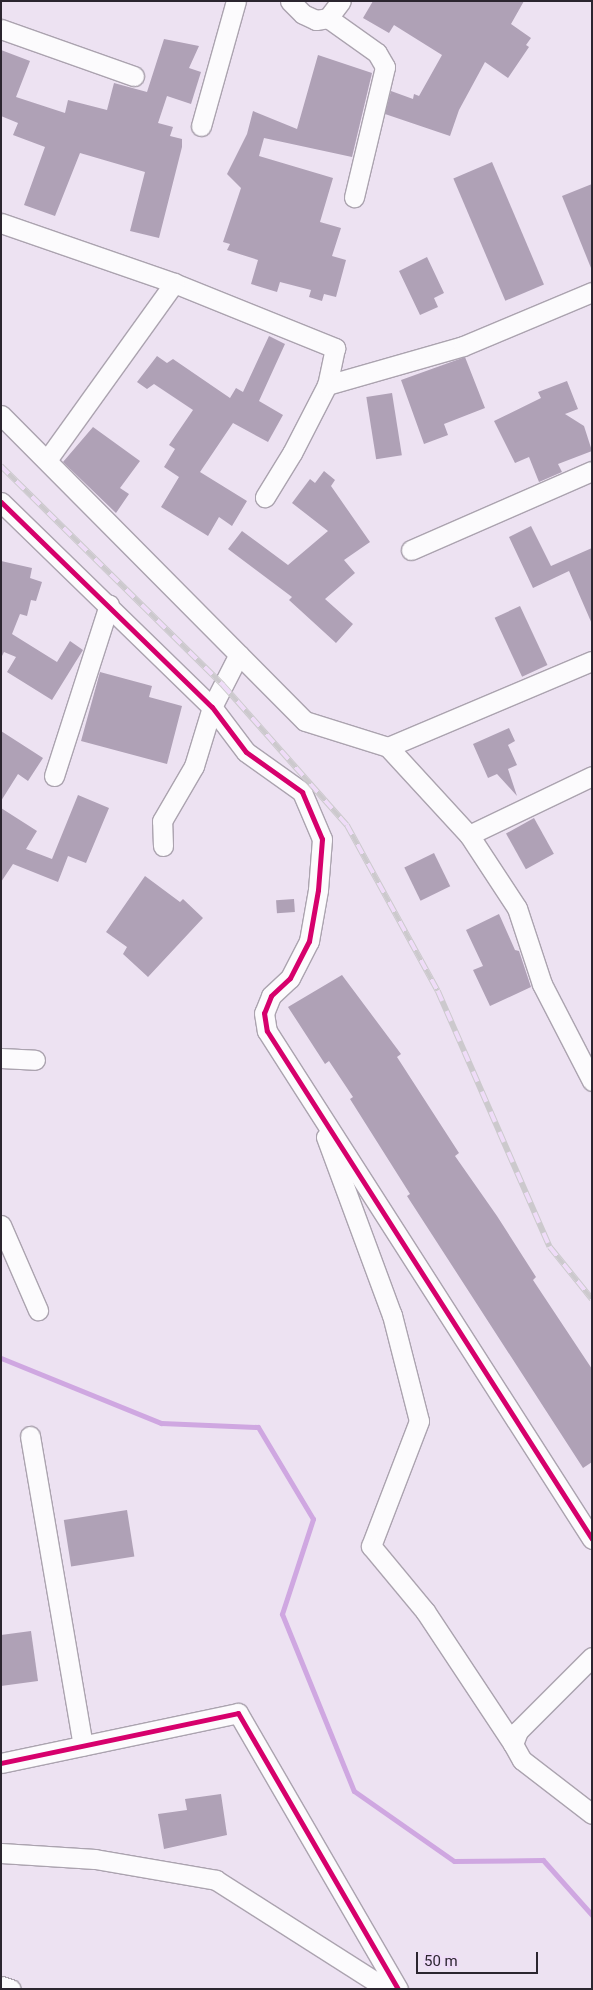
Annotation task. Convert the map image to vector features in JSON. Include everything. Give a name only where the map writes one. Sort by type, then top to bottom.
[{"type":"street","points":[[201,126],[236,1]]},
{"type":"street","points":[[290,1],[303,14],[316,20],[328,18],[341,1]]},
{"type":"street","points":[[328,18],[378,53],[384,68],[354,197]]},
{"type":"street","points":[[1,29],[134,76]]},
{"type":"street","points":[[1,223],[174,283],[335,348],[327,385],[292,453],[265,497]]},
{"type":"street","points":[[47,460],[174,283]]},
{"type":"street","points":[[327,385],[463,346],[592,292]]},
{"type":"street","points":[[1,415],[305,721],[388,746],[469,835],[517,908],[542,984],[592,1081]]},
{"type":"street","points":[[411,550],[592,472]]},
{"type":"street","points":[[1,502],[212,707],[246,752],[302,792],[322,839],[309,941],[290,978],[271,996],[264,1013],[267,1031],[592,1539]]},
{"type":"street","points":[[54,776],[109,605]]},
{"type":"street","points":[[163,846],[162,821],[194,766],[212,707],[239,654]]},
{"type":"street","points":[[388,746],[592,661]]},
{"type":"street","points":[[469,835],[592,776]]},
{"type":"street","points":[[1,1058],[34,1060]]},
{"type":"street","points":[[313,1103],[392,1315],[419,1421],[371,1546],[425,1611],[522,1760],[592,1814]]},
{"type":"street","points":[[1,1225],[38,1310]]},
{"type":"street","points":[[30,1436],[83,1746]]},
{"type":"street","points":[[512,1744],[518,1731],[592,1657]]},
{"type":"street","points":[[1,1763],[238,1713],[398,1989]]},
{"type":"street","points":[[1,1853],[95,1859],[216,1880],[388,1989]]},
{"type":"street","points":[[1,1986],[11,1989]]},
{"type":"building","points":[[373,1],[524,1],[511,24],[531,38],[526,45],[529,47],[508,78],[485,62],[459,110],[450,136],[385,114],[391,91],[413,99],[414,94],[419,96],[442,55],[394,25],[389,33],[363,18]]},
{"type":"building","points":[[164,39],[199,46],[189,68],[201,72],[191,104],[167,96],[158,123],[173,127],[170,136],[182,139],[182,147],[159,238],[130,231],[145,172],[80,153],[55,216],[24,205],[45,147],[13,135],[18,123],[1,116],[1,50],[30,61],[16,97],[65,113],[68,100],[107,110],[114,83],[147,92]]},
{"type":"building","points":[[318,55],[372,73],[352,157],[264,138],[259,156],[333,178],[320,222],[341,228],[332,256],[346,260],[336,297],[324,294],[322,301],[309,297],[311,290],[280,282],[277,292],[251,284],[258,260],[227,250],[230,244],[223,242],[241,188],[227,174],[247,134],[253,111],[297,129]]},
{"type":"building","points":[[492,162],[544,284],[505,301],[453,178]]},
{"type":"building","points":[[592,184],[592,268],[591,268],[562,196]]},
{"type":"building","points":[[427,257],[444,293],[434,298],[438,307],[420,315],[399,271]]},
{"type":"building","points":[[269,336],[285,344],[259,401],[283,415],[268,442],[233,423],[200,472],[247,501],[232,526],[219,517],[208,536],[161,507],[179,477],[164,467],[175,449],[169,445],[193,410],[154,384],[147,389],[137,382],[157,356],[167,363],[173,359],[230,398],[236,388],[243,392]]},
{"type":"building","points":[[465,357],[485,408],[444,424],[448,435],[424,444],[401,380]]},
{"type":"building","points":[[567,381],[578,409],[565,414],[584,426],[592,451],[558,464],[562,472],[539,482],[529,457],[515,463],[494,421],[541,398],[538,392]]},
{"type":"building","points":[[392,393],[402,455],[376,459],[366,397]]},
{"type":"building","points":[[93,427],[140,461],[120,488],[129,494],[116,513],[63,462]]},
{"type":"building","points":[[324,471],[335,480],[331,486],[370,542],[344,560],[355,573],[325,599],[353,624],[336,643],[289,600],[292,597],[228,549],[242,531],[288,565],[328,531],[292,503],[310,479],[315,483]]},
{"type":"building","points":[[531,526],[551,566],[592,548],[592,624],[569,571],[533,588],[509,537]]},
{"type":"building","points":[[1,561],[32,568],[30,578],[42,582],[36,601],[31,600],[27,616],[20,614],[12,634],[57,662],[70,641],[83,650],[52,700],[7,672],[16,657],[4,652],[1,658]]},
{"type":"building","points":[[520,606],[547,665],[522,677],[495,618]]},
{"type":"building","points":[[100,672],[152,686],[149,697],[182,706],[167,764],[81,741]]},
{"type":"building","points":[[509,728],[515,741],[508,745],[517,765],[508,769],[517,796],[497,774],[488,778],[473,744]]},
{"type":"building","points":[[1,731],[43,758],[28,781],[18,774],[1,801]]},
{"type":"building","points":[[78,795],[109,808],[86,863],[68,856],[58,882],[13,864],[1,882],[1,808],[37,831],[26,849],[52,859]]},
{"type":"building","points":[[534,818],[554,854],[526,869],[506,834]]},
{"type":"building","points":[[434,853],[450,886],[421,901],[404,867]]},
{"type":"building","points":[[145,876],[180,902],[183,899],[203,918],[148,977],[123,954],[127,947],[106,932]]},
{"type":"building","points":[[294,899],[295,912],[277,913],[276,900]]},
{"type":"building","points":[[499,914],[515,950],[519,951],[531,987],[490,1006],[473,970],[483,966],[466,930]]},
{"type":"building","points":[[342,975],[401,1054],[397,1057],[459,1153],[455,1156],[497,1216],[536,1277],[533,1280],[592,1369],[592,1462],[583,1468],[407,1196],[410,1194],[350,1099],[353,1097],[329,1061],[325,1064],[288,1007]]},
{"type":"building","points":[[127,1510],[134,1556],[71,1566],[64,1520]]},
{"type":"building","points":[[31,1631],[38,1681],[1,1686],[1,1635]]},
{"type":"building","points":[[221,1794],[227,1835],[164,1849],[158,1814],[187,1810],[185,1799]]},
{"type":"waterway","points":[[1,1358],[161,1423],[258,1427],[313,1519],[282,1614],[354,1791],[454,1861],[543,1860],[592,1915]]},
{"type":"railway","points":[[1,466],[223,685],[347,825],[438,991],[550,1247],[592,1299]]},
{"type":"cycle path","points":[[1,502],[212,707],[246,752],[302,792],[322,839],[318,890],[309,941],[290,978],[271,996],[264,1013],[267,1031],[592,1539]]},
{"type":"cycle path","points":[[1,1763],[238,1713],[398,1989]]}]
